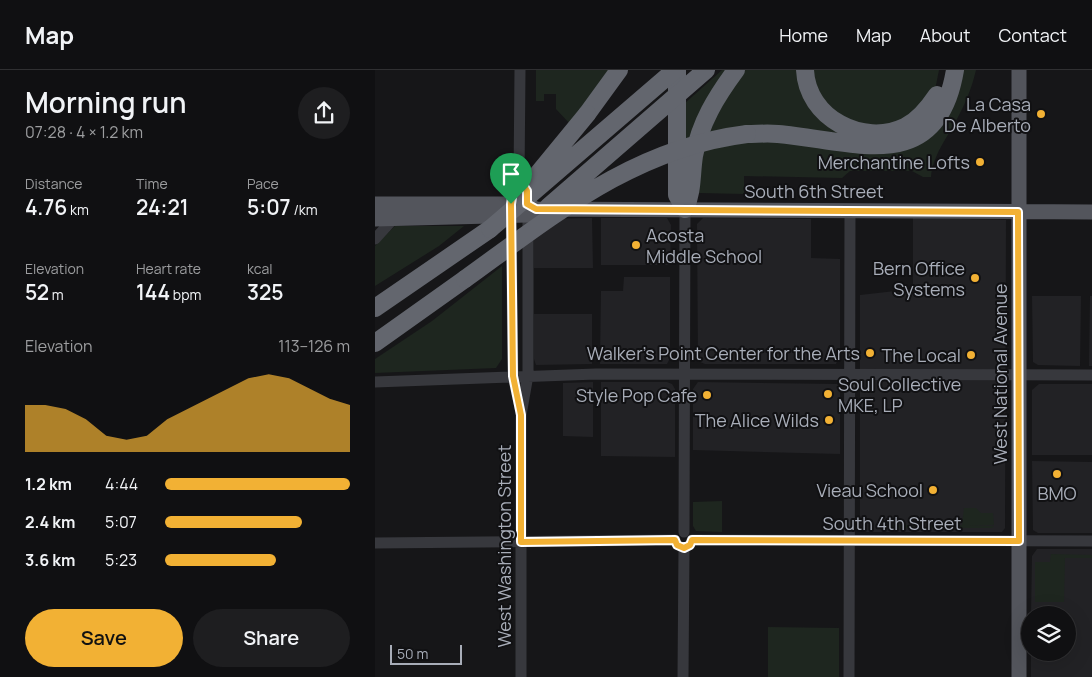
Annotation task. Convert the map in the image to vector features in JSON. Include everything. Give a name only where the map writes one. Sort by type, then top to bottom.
[{"type":"highway","points":[[490,229],[587,114],[619,70]]},
{"type":"highway","points":[[676,70],[677,195],[685,209]]},
{"type":"highway","points":[[375,308],[490,229],[676,70]]},
{"type":"highway","points":[[465,279],[706,70]]},
{"type":"highway","points":[[685,209],[691,195],[694,157],[703,121],[736,70]]},
{"type":"highway","points":[[805,70],[809,90],[825,114],[841,126],[860,133],[882,134],[905,127],[925,112],[939,92],[943,70]]},
{"type":"highway","points":[[375,343],[581,196],[613,177],[687,146],[747,134],[777,134],[872,147],[896,145],[915,138],[931,124],[947,103],[955,70]]},
{"type":"main road","name":"West National Avenue","points":[[1019,70],[1019,677]]},
{"type":"main road","name":"South 6th Street","points":[[375,204],[423,204],[511,210]]},
{"type":"main road","name":"South 6th Street","points":[[375,220],[530,209],[1092,212]]},
{"type":"street","name":"West Washington Street","points":[[520,70],[519,179],[513,191],[511,210],[513,376],[521,415]]},
{"type":"street","name":"West Washington Street","points":[[519,179],[527,191],[530,209],[528,376],[521,415],[521,677]]},
{"type":"street","points":[[375,239],[392,219],[408,207],[423,204]]},
{"type":"street","points":[[683,677],[685,209]]},
{"type":"street","points":[[849,677],[850,210]]},
{"type":"street","points":[[375,382],[513,376],[684,374],[1092,375]]},
{"type":"street","name":"South 4th Street","points":[[375,543],[684,540],[1092,542]]},
{"type":"shaded area","points":[[536,70],[610,70],[570,124],[556,109],[556,94],[544,94],[544,101],[536,101]]},
{"type":"shaded area","points":[[722,70],[730,70],[686,167],[684,104]]},
{"type":"shaded area","points":[[744,70],[800,70],[812,101],[831,122],[855,134],[881,137],[906,132],[928,118],[943,98],[950,70],[952,70],[944,101],[928,121],[908,133],[883,138],[856,139],[766,128],[741,129],[707,134],[728,90]]},
{"type":"shaded area","points":[[810,70],[939,70],[936,85],[929,100],[905,121],[875,128],[842,119],[819,97]]},
{"type":"shaded area","points":[[963,70],[976,70],[964,106],[938,153],[931,177],[923,177],[912,171],[850,171],[842,178],[744,176],[744,194],[699,193],[703,147],[753,139],[853,149],[953,104],[960,88]]},
{"type":"shaded area","points":[[592,218],[593,268],[534,268],[534,221],[536,219]]},
{"type":"shaded area","name":"Acosta Middle School","points":[[601,218],[667,218],[671,225],[670,265],[601,265]]},
{"type":"shaded area","points":[[703,218],[811,219],[811,258],[840,259],[840,354],[836,364],[705,364],[698,361],[697,224]]},
{"type":"shaded area","points":[[913,218],[1006,220],[1005,528],[1002,532],[864,532],[860,529],[860,295],[913,289]]},
{"type":"shaded area","points":[[395,226],[464,226],[439,246],[375,286],[375,246]]},
{"type":"shaded area","points":[[502,266],[502,359],[496,368],[375,373],[375,359],[432,321]]},
{"type":"shaded area","points":[[624,277],[670,277],[670,358],[667,364],[600,364],[601,291],[623,291]]},
{"type":"shaded area","points":[[1032,296],[1081,296],[1080,366],[1038,365],[1033,362]]},
{"type":"shaded area","points":[[1090,296],[1092,296],[1092,366],[1089,366]]},
{"type":"shaded area","points":[[534,314],[592,314],[592,364],[536,365],[534,359]]},
{"type":"shaded area","points":[[593,382],[593,437],[563,436],[563,383]]},
{"type":"shaded area","points":[[601,382],[667,382],[672,384],[675,389],[675,457],[601,456]]},
{"type":"shaded area","points":[[698,382],[837,384],[840,389],[840,454],[693,450],[693,389]]},
{"type":"shaded area","points":[[1039,384],[1092,384],[1092,455],[1032,455],[1032,390]]},
{"type":"shaded area","points":[[1032,461],[1092,462],[1092,533],[1038,533],[1033,530]]},
{"type":"shaded area","points":[[722,501],[722,532],[696,531],[693,526],[693,502]]},
{"type":"shaded area","points":[[964,508],[976,508],[981,513],[993,513],[994,525],[970,526],[994,526],[992,528],[929,528],[927,525],[962,525]]},
{"type":"shaded area","points":[[887,525],[923,525],[921,528],[887,528]]},
{"type":"shaded area","points":[[1037,549],[1092,549],[1092,677],[1031,677],[1031,661],[1076,661],[1076,606],[1031,606],[1032,556]]},
{"type":"shaded area","points":[[1051,554],[1092,555],[1092,558],[1065,558],[1064,602],[1035,602],[1035,562],[1050,562]]},
{"type":"shaded area","points":[[768,627],[839,628],[839,677],[768,677]]},
{"type":"place","name":"La Casa De Alberto","points":[[1041,114]]},
{"type":"place","name":"Merchantine Lofts","points":[[980,162]]},
{"type":"place","name":"Acosta Middle School","points":[[636,245]]},
{"type":"place","name":"Bern Office Systems","points":[[975,278]]},
{"type":"place","name":"Walker's Point Center for the Arts","points":[[870,353]]},
{"type":"place","name":"The Local","points":[[971,355]]},
{"type":"place","name":"Soul Collective MKE, LP","points":[[828,394]]},
{"type":"place","name":"Style Pop Cafe","points":[[707,395]]},
{"type":"place","name":"The Alice Wilds","points":[[829,420]]},
{"type":"place","name":"BMO","points":[[1057,474]]},
{"type":"place","name":"Vieau School","points":[[933,490]]},
{"type":"route","points":[[519,179],[527,191],[527,204],[536,209],[1018,212],[1019,541],[692,540],[690,545],[684,548],[677,545],[675,540],[521,542],[521,415],[513,376],[511,204],[513,191],[519,179]]}]
